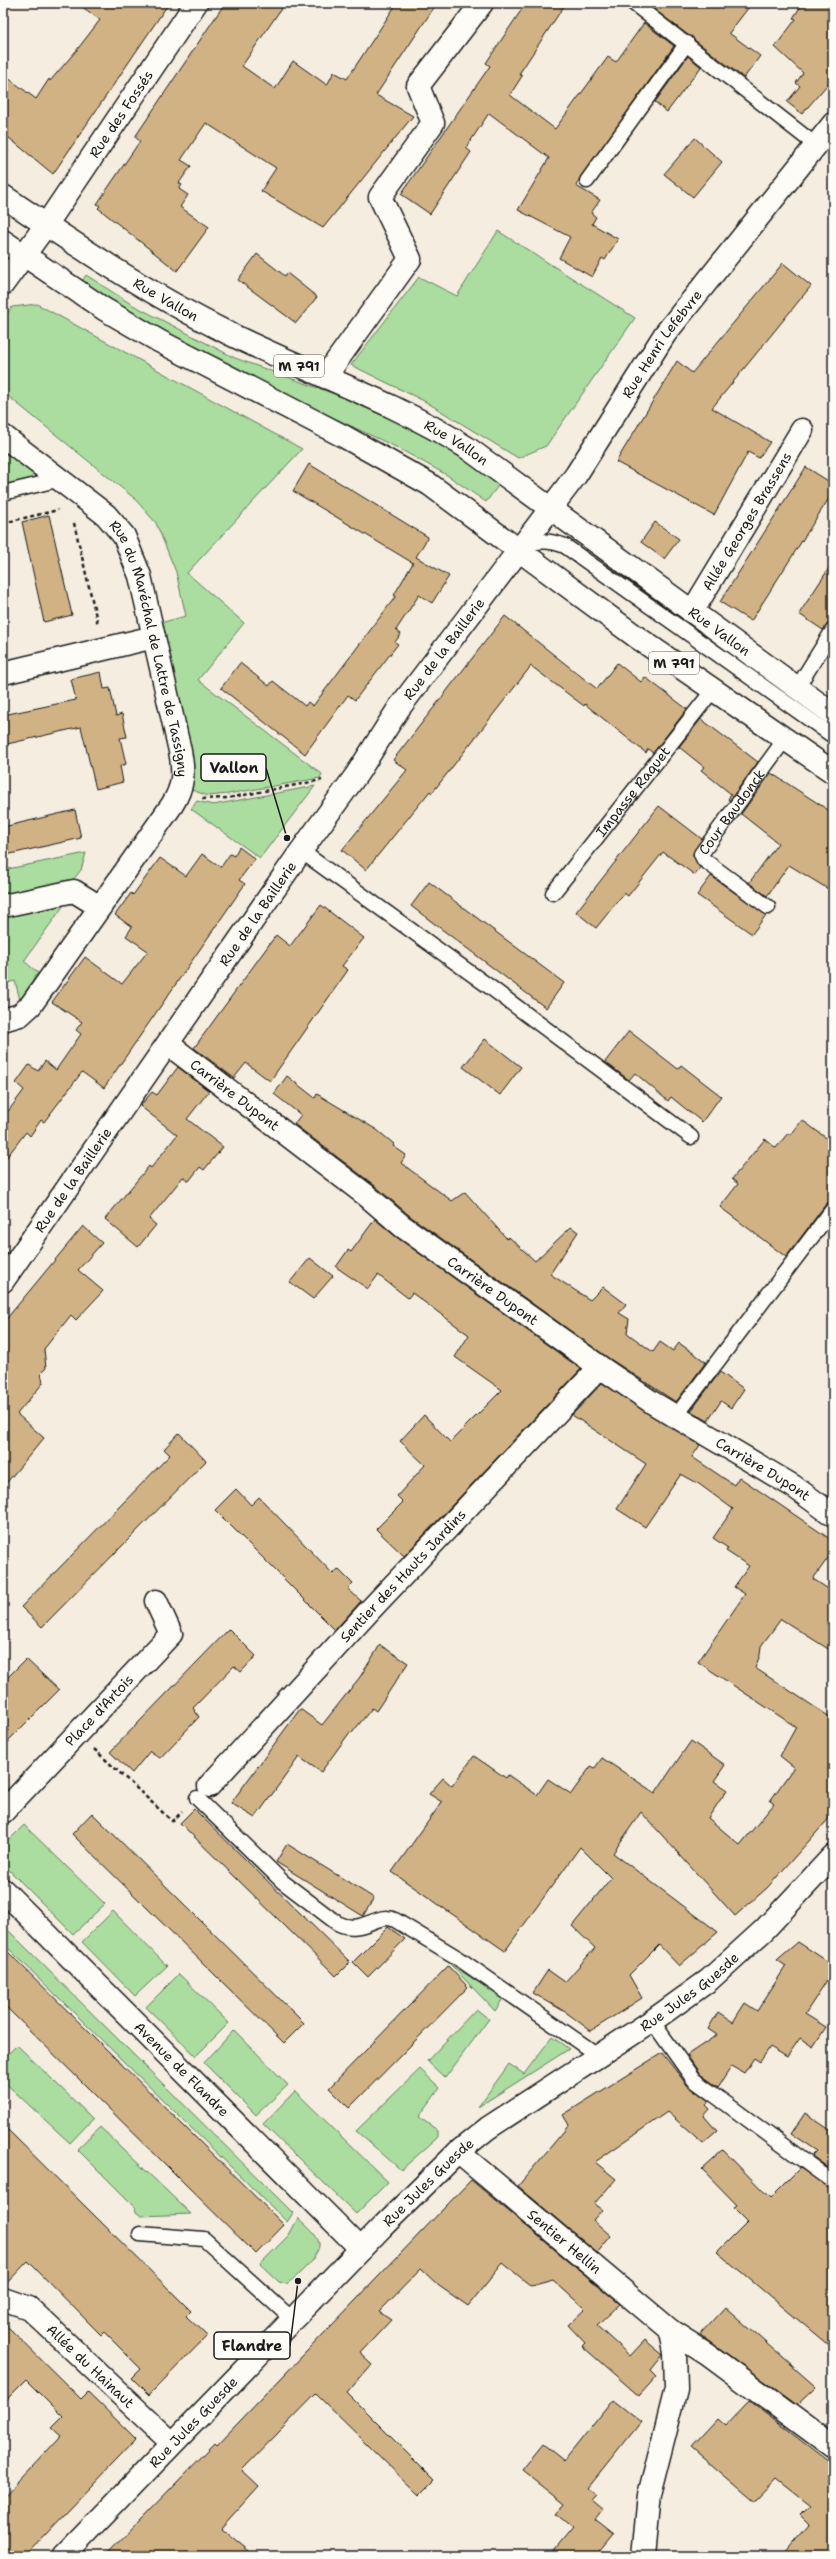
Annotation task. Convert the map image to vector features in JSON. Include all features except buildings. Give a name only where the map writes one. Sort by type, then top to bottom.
[{"type":"street","name":"Rue des Fossés","points":[[3,284],[46,225],[196,3]]},
{"type":"street","points":[[325,377],[410,259],[380,197],[433,123],[418,86],[482,3]]},
{"type":"street","name":"Rue Henri Lefebvre","points":[[518,550],[576,475],[645,363],[665,334],[817,146],[833,124]]},
{"type":"street","name":"M 791","points":[[3,196],[46,225]]},
{"type":"street","name":"Rue Vallon","points":[[46,225],[132,280],[198,318],[325,377],[383,402],[444,433],[485,460],[833,714]]},
{"type":"street","name":"M 791","points":[[3,241],[104,309],[159,341],[429,484],[713,690],[833,772]]},
{"type":"street","name":"Allée Georges Brassens","points":[[692,612],[802,430]]},
{"type":"street","name":"Rue du Maréchal de Lattre de Tassigny","points":[[3,436],[106,515],[124,536],[140,576],[183,765],[184,776],[179,794],[31,1005],[20,1015],[3,1020]]},
{"type":"street","name":"Rue de la Baillerie","points":[[3,1281],[301,851],[358,774],[399,708],[518,550]]},
{"type":"street","points":[[3,673],[154,637]]},
{"type":"street","points":[[3,906],[74,891],[100,908]]},
{"type":"street","name":"Carrière Dupont","points":[[168,1044],[366,1195],[402,1226],[600,1367],[676,1416],[793,1486],[833,1515]]},
{"type":"street","name":"Sentier des Hauts Jardins","points":[[203,1792],[370,1610],[600,1367]]},
{"type":"street","name":"Place d'Artois","points":[[3,1812],[171,1634],[156,1601]]},
{"type":"street","name":"Rue Jules Guesde","points":[[64,2556],[361,2249],[458,2152],[488,2128],[652,2021],[709,1980],[745,1948],[833,1856]]},
{"type":"street","name":"Avenue de Flandre","points":[[3,1890],[361,2249]]},
{"type":"street","name":"Sentier Hellin","points":[[458,2152],[671,2331],[707,2354],[833,2447]]},
{"type":"street","name":"Allée du Hainaut","points":[[3,2299],[30,2308],[172,2443]]},
{"type":"street","points":[[644,2556],[649,2495],[676,2389],[675,2353],[671,2331]]},
{"type":"lane","points":[[633,3],[817,146]]},
{"type":"lane","points":[[587,181],[687,44]]},
{"type":"lane","points":[[3,493],[63,481]]},
{"type":"lane","name":"Rue Vallon","points":[[518,550],[538,541],[548,541],[564,546],[833,736]]},
{"type":"lane","points":[[797,688],[833,630]]},
{"type":"lane","name":"Impasse Raquet","points":[[553,893],[713,690]]},
{"type":"lane","name":"Cour Baudonck","points":[[768,907],[704,860],[701,854],[706,843],[785,739]]},
{"type":"lane","points":[[301,851],[494,990],[691,1137]]},
{"type":"lane","points":[[676,1416],[833,1209]]},
{"type":"lane","points":[[203,1792],[282,1882],[336,1922],[346,1927],[360,1927],[389,1917],[458,1958],[599,2056]]},
{"type":"lane","points":[[652,2021],[694,2080],[833,2182]]},
{"type":"lane","points":[[140,2234],[204,2238],[292,2320]]},
{"type":"path","points":[[3,523],[70,507],[63,481]]},
{"type":"path","points":[[74,522],[99,630]]},
{"type":"path","points":[[179,794],[206,800],[228,798],[358,774]]},
{"type":"path","points":[[78,1734],[172,1821],[203,1792]]},
{"type":"path","points":[[3,2100],[7,2103]]},
{"type":"green space","points":[[498,231],[635,318],[546,446],[518,458],[426,402],[351,365],[419,277],[457,296]]},
{"type":"green space","points":[[86,275],[131,304],[235,358],[398,417],[501,482],[486,502],[447,475],[396,447],[261,384],[79,286]]},
{"type":"green space","points":[[37,304],[302,449],[187,573],[244,623],[198,680],[322,774],[320,778],[208,796],[192,790],[193,775],[160,623],[186,616],[176,572],[156,523],[134,498],[3,392],[3,313],[6,315],[12,307]]},
{"type":"green space","points":[[3,447],[35,473],[33,479],[3,485]]},
{"type":"green space","points":[[315,786],[260,858],[191,809],[197,801],[213,805]]},
{"type":"green space","points":[[86,853],[81,870],[70,884],[3,901],[3,870]]},
{"type":"green space","points":[[51,904],[64,905],[24,961],[38,973],[20,1000],[15,981],[3,984],[3,913]]},
{"type":"green space","points":[[24,1825],[105,1904],[73,1934],[3,1864],[3,1846]]},
{"type":"green space","points":[[113,1911],[167,1966],[135,1996],[82,1942]]},
{"type":"green space","points":[[3,1925],[293,2213],[287,2222],[3,1943]]},
{"type":"green space","points":[[450,1964],[500,1996],[502,2000],[495,2011]]},
{"type":"green space","points":[[179,1974],[229,2023],[196,2056],[146,2007]]},
{"type":"green space","points":[[476,2009],[489,2019],[445,2078],[427,2061]]},
{"type":"green space","points":[[234,2030],[288,2085],[256,2115],[204,2063]]},
{"type":"green space","points":[[552,2037],[569,2049],[478,2107],[509,2064],[524,2074]]},
{"type":"green space","points":[[17,2045],[93,2119],[70,2143],[3,2081],[3,2059]]},
{"type":"green space","points":[[420,2069],[440,2088],[419,2117],[437,2130],[437,2138],[401,2170],[356,2131]]},
{"type":"green space","points":[[295,2091],[388,2182],[356,2214],[263,2124]]},
{"type":"green space","points":[[100,2127],[191,2214],[141,2216],[136,2212],[135,2207],[77,2149]]},
{"type":"green space","points":[[298,2218],[316,2236],[319,2243],[319,2248],[307,2266],[286,2284],[279,2282],[260,2264],[289,2235]]},
{"type":"place","name":"Vallon","points":[[287,838]]},
{"type":"place","name":"Flandre","points":[[298,2281]]}]
